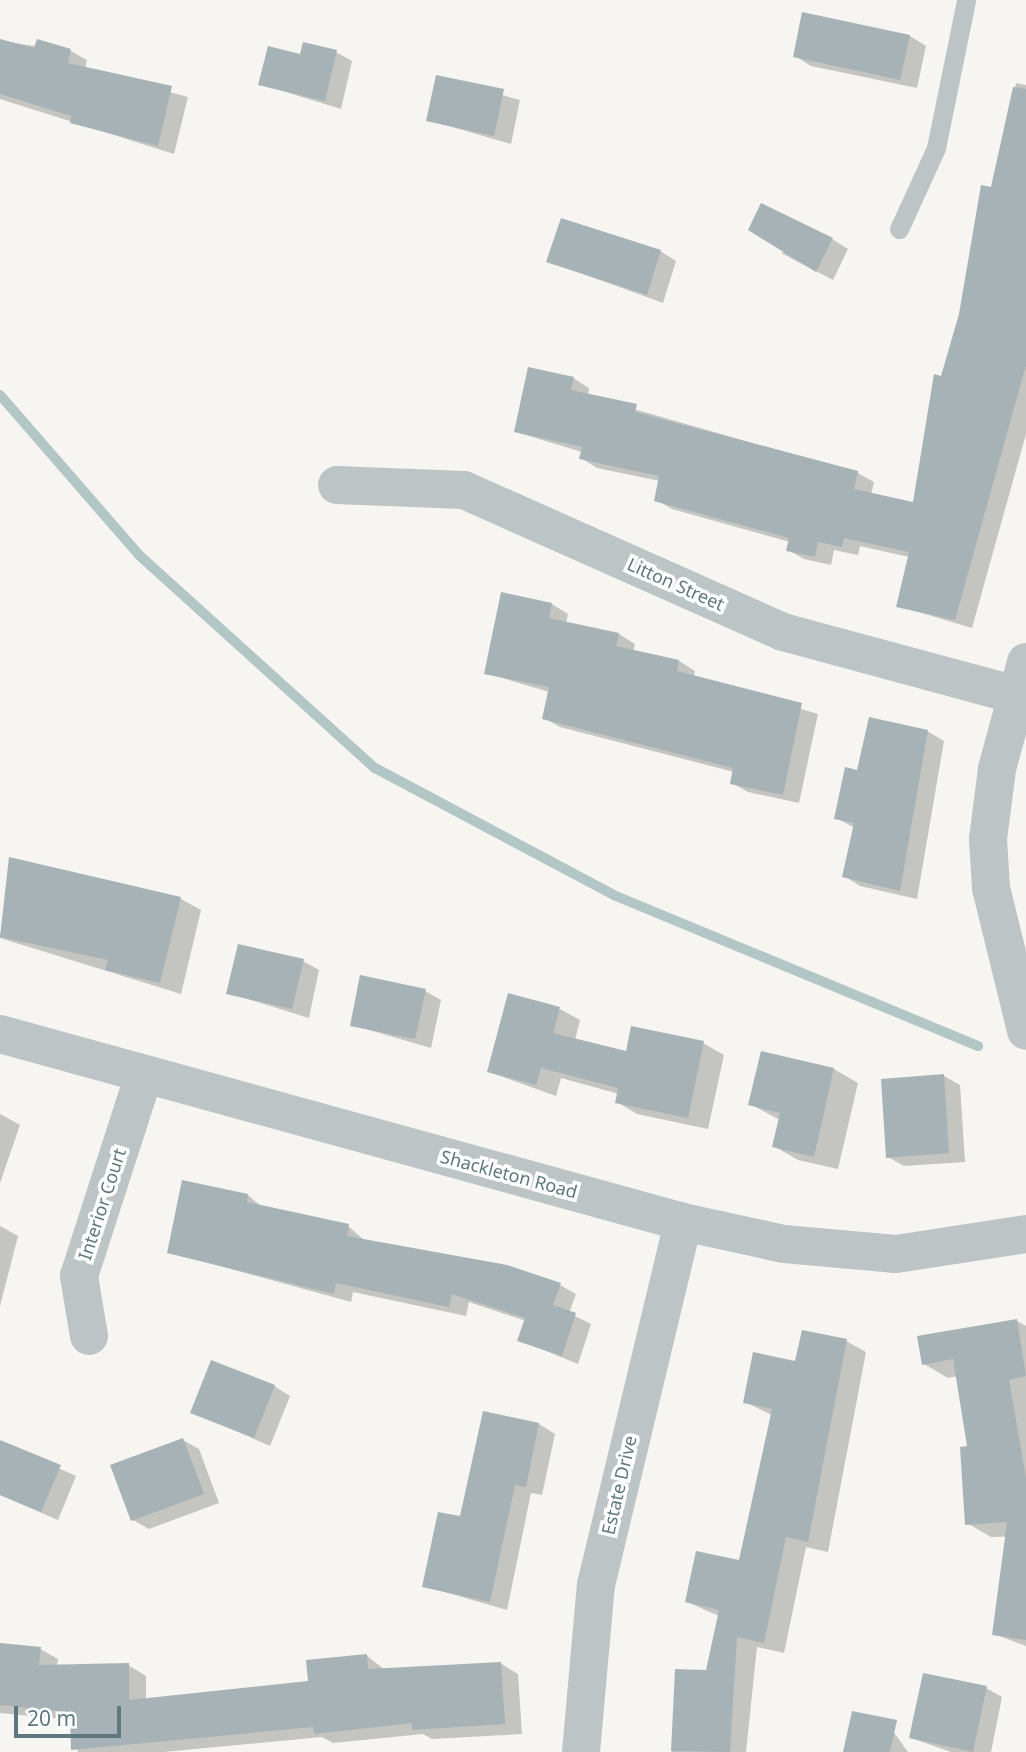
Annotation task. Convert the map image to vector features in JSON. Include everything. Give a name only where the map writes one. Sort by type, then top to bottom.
[{"type":"street","name":"Litton Street","points":[[337,485],[464,490],[783,632],[1022,678]]},
{"type":"street","points":[[1022,678],[997,769],[988,839],[991,887],[1026,1031]]},
{"type":"street","name":"Shackleton Road","points":[[0,1034],[683,1222],[784,1244],[895,1254],[1026,1234]]},
{"type":"street","name":"Interior Court","points":[[89,1336],[79,1276],[144,1074]]},
{"type":"street","name":"Estate Drive","points":[[581,1752],[596,1585],[683,1222]]},
{"type":"lane","points":[[899,229],[936,148],[966,0]]},
{"type":"building","points":[[802,12],[910,35],[900,80],[793,57]]},
{"type":"building","points":[[0,39],[34,48],[37,39],[71,49],[68,63],[172,86],[158,146],[70,123],[71,116],[0,94]]},
{"type":"building","points":[[303,42],[337,50],[325,101],[258,85],[268,46],[300,54]]},
{"type":"building","points":[[436,75],[504,89],[494,136],[426,121]]},
{"type":"building","points":[[1013,87],[1026,89],[1026,365],[955,620],[896,607],[909,552],[844,538],[842,547],[818,542],[815,557],[786,551],[789,538],[654,501],[659,476],[579,459],[582,447],[514,432],[528,367],[574,377],[571,390],[637,404],[635,412],[858,471],[854,489],[913,502],[934,374],[941,376],[959,314],[981,185],[991,187]]},
{"type":"building","points":[[761,203],[833,238],[816,272],[748,230]]},
{"type":"building","points":[[561,218],[661,250],[647,295],[546,262]]},
{"type":"building","points":[[501,592],[552,603],[549,618],[619,633],[616,646],[679,660],[677,671],[802,703],[783,795],[730,784],[733,768],[542,719],[549,687],[484,674]]},
{"type":"building","points":[[869,717],[928,730],[900,891],[842,877],[854,823],[834,819],[845,767],[857,770]]},
{"type":"building","points":[[9,857],[181,897],[160,983],[105,970],[108,960],[0,937]]},
{"type":"building","points":[[238,944],[304,959],[292,1009],[226,994]]},
{"type":"building","points":[[360,975],[426,989],[415,1039],[350,1026]]},
{"type":"building","points":[[508,993],[560,1007],[553,1033],[626,1051],[631,1026],[704,1041],[688,1118],[615,1103],[618,1088],[541,1068],[536,1085],[487,1072]]},
{"type":"building","points":[[761,1051],[834,1068],[814,1157],[772,1147],[780,1113],[748,1105]]},
{"type":"building","points":[[944,1074],[949,1153],[886,1158],[881,1079]]},
{"type":"building","points":[[182,1180],[248,1194],[247,1202],[349,1224],[347,1236],[507,1265],[561,1283],[553,1305],[576,1313],[562,1356],[517,1341],[525,1318],[452,1294],[449,1307],[336,1283],[334,1294],[167,1253]]},
{"type":"building","points":[[1017,1319],[1026,1376],[1009,1380],[1026,1478],[1026,1640],[992,1635],[1007,1522],[965,1525],[960,1447],[967,1446],[953,1359],[922,1365],[917,1336]]},
{"type":"building","points":[[802,1330],[847,1339],[808,1542],[786,1537],[764,1643],[737,1637],[730,1752],[671,1751],[675,1669],[706,1670],[719,1610],[685,1602],[696,1551],[739,1560],[772,1409],[743,1403],[753,1352],[795,1361]]},
{"type":"building","points":[[211,1360],[275,1385],[254,1438],[190,1413]]},
{"type":"building","points":[[483,1411],[539,1423],[526,1487],[515,1485],[490,1602],[422,1587],[438,1512],[460,1516]]},
{"type":"building","points":[[183,1438],[204,1494],[131,1521],[110,1465]]},
{"type":"building","points":[[0,1440],[61,1465],[41,1512],[0,1495]]},
{"type":"building","points":[[0,1643],[41,1647],[39,1665],[129,1663],[129,1700],[308,1681],[306,1660],[367,1654],[368,1669],[501,1662],[505,1724],[412,1730],[412,1723],[314,1734],[313,1727],[71,1750],[70,1712],[0,1705]]},
{"type":"building","points":[[923,1673],[987,1686],[973,1752],[909,1738]]},
{"type":"building","points":[[852,1711],[897,1720],[890,1752],[843,1752]]},
{"type":"waterway","points":[[0,395],[139,555],[375,768],[616,896],[978,1046]]}]
